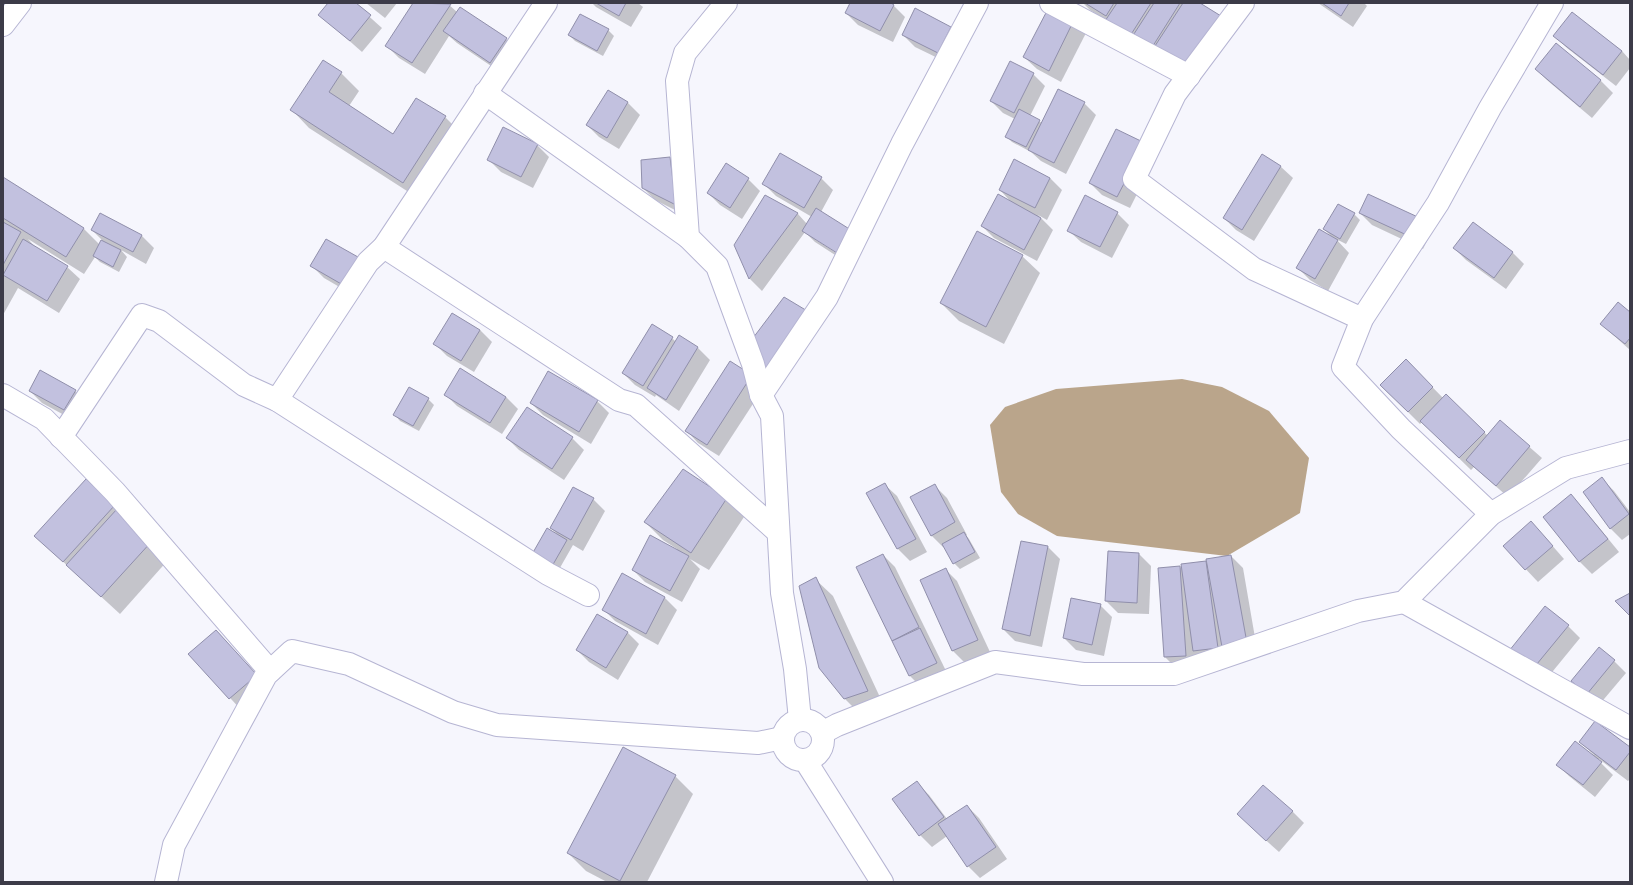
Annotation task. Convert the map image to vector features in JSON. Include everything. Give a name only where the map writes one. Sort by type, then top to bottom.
[{"type":"street","points":[[3,25],[20,3]]},
{"type":"street","points":[[276,400],[368,262],[384,247],[484,93],[546,3]]},
{"type":"street","points":[[688,237],[677,81],[684,53],[726,3]]},
{"type":"street","points":[[761,395],[827,296],[902,144],[977,3]]},
{"type":"street","points":[[1050,3],[1189,76]]},
{"type":"street","points":[[1244,3],[1175,94],[1134,179],[1254,269],[1362,319]]},
{"type":"street","points":[[1491,514],[1401,429],[1343,367],[1362,319],[1438,203],[1490,108],[1552,3]]},
{"type":"street","points":[[484,93],[688,237],[717,266],[753,364],[761,395],[772,416],[782,593],[795,669],[800,720]]},
{"type":"street","points":[[384,247],[619,400],[636,405],[778,532]]},
{"type":"street","points":[[61,436],[142,315],[159,321],[244,385],[276,400],[548,574],[588,595]]},
{"type":"street","points":[[3,395],[44,419],[61,436],[120,498],[270,671]]},
{"type":"street","points":[[822,733],[837,725],[995,662],[1083,674],[1174,674],[1358,611],[1404,602],[1491,514],[1566,468],[1630,451]]},
{"type":"street","points":[[1404,602],[1630,728]]},
{"type":"street","points":[[166,882],[174,845],[266,675],[292,651],[349,664],[453,712],[497,726],[758,743],[782,738]]},
{"type":"street","points":[[800,720],[810,721],[817,726],[822,733],[823,742],[820,751],[814,757],[805,760],[796,759],[788,755],[783,747],[782,738],[786,730],[792,723],[800,720]]},
{"type":"street","points":[[805,760],[882,882]]},
{"type":"shaded area","points":[[1182,379],[1222,387],[1269,411],[1309,458],[1300,513],[1227,556],[1057,536],[1018,514],[1001,492],[990,425],[1005,407],[1056,389]]},
{"type":"building","points":[[328,3],[356,3],[371,15],[350,41],[318,15]]},
{"type":"building","points":[[413,3],[451,4],[412,63],[385,46]]},
{"type":"building","points":[[596,3],[626,3],[619,16]]},
{"type":"building","points":[[850,3],[891,3],[894,5],[880,31],[845,13]]},
{"type":"building","points":[[1085,3],[1114,3],[1106,16]]},
{"type":"building","points":[[1117,3],[1151,3],[1130,36],[1105,21]]},
{"type":"building","points":[[1154,3],[1180,3],[1151,49],[1132,37]]},
{"type":"building","points":[[1183,3],[1200,3],[1221,16],[1186,70],[1153,49]]},
{"type":"building","points":[[1322,3],[1349,3],[1341,16]]},
{"type":"building","points":[[460,7],[507,38],[490,63],[443,31]]},
{"type":"building","points":[[1049,7],[1074,20],[1049,71],[1023,57]]},
{"type":"building","points":[[915,8],[951,27],[938,53],[902,35]]},
{"type":"building","points":[[1572,12],[1622,51],[1603,75],[1553,36]]},
{"type":"building","points":[[580,14],[609,29],[597,51],[568,35]]},
{"type":"building","points":[[1556,43],[1601,80],[1580,107],[1535,69]]},
{"type":"building","points":[[323,60],[342,72],[329,92],[393,134],[416,98],[446,116],[403,183],[290,110]]},
{"type":"building","points":[[1010,61],[1034,73],[1014,113],[990,101]]},
{"type":"building","points":[[1058,89],[1085,102],[1054,163],[1028,150]]},
{"type":"building","points":[[608,90],[628,102],[607,138],[586,125]]},
{"type":"building","points":[[1019,109],[1040,120],[1026,147],[1005,137]]},
{"type":"building","points":[[503,127],[538,144],[521,177],[487,160]]},
{"type":"building","points":[[1116,129],[1145,143],[1117,197],[1089,183]]},
{"type":"building","points":[[780,153],[822,177],[804,208],[762,184]]},
{"type":"building","points":[[1262,154],[1281,166],[1242,230],[1223,218]]},
{"type":"building","points":[[670,157],[676,205],[642,188],[641,160]]},
{"type":"building","points":[[1014,159],[1050,178],[1035,208],[999,190]]},
{"type":"building","points":[[726,163],[749,178],[730,208],[707,193]]},
{"type":"building","points":[[3,177],[84,228],[66,257],[3,218]]},
{"type":"building","points":[[998,194],[1041,218],[1024,250],[981,226]]},
{"type":"building","points":[[1368,194],[1420,218],[1411,237],[1359,213]]},
{"type":"building","points":[[765,195],[798,213],[749,279],[734,245]]},
{"type":"building","points":[[1085,195],[1118,212],[1100,247],[1067,231]]},
{"type":"building","points":[[1338,204],[1355,213],[1340,239],[1323,229]]},
{"type":"building","points":[[816,208],[851,230],[837,253],[802,231]]},
{"type":"building","points":[[100,213],[142,235],[133,252],[91,230]]},
{"type":"building","points":[[3,222],[21,232],[3,265]]},
{"type":"building","points":[[1473,222],[1513,252],[1494,278],[1453,248]]},
{"type":"building","points":[[1319,229],[1338,240],[1315,279],[1296,268]]},
{"type":"building","points":[[977,231],[1023,255],[986,327],[940,303]]},
{"type":"building","points":[[23,239],[68,266],[47,301],[3,275]]},
{"type":"building","points":[[326,239],[358,257],[343,285],[310,266]]},
{"type":"building","points":[[101,240],[121,250],[113,267],[93,256]]},
{"type":"building","points":[[784,297],[809,312],[764,377],[750,342]]},
{"type":"building","points":[[1618,302],[1630,312],[1630,338],[1625,344],[1600,324]]},
{"type":"building","points":[[452,313],[480,330],[461,361],[433,344]]},
{"type":"building","points":[[652,324],[673,337],[643,386],[622,373]]},
{"type":"building","points":[[679,335],[698,347],[666,400],[647,388]]},
{"type":"building","points":[[1406,359],[1433,387],[1408,412],[1380,385]]},
{"type":"building","points":[[730,361],[752,375],[707,445],[685,431]]},
{"type":"building","points":[[460,368],[506,397],[490,423],[444,395]]},
{"type":"building","points":[[40,370],[76,390],[64,410],[29,391]]},
{"type":"building","points":[[548,371],[598,400],[579,432],[530,403]]},
{"type":"building","points":[[409,387],[429,398],[413,426],[393,415]]},
{"type":"building","points":[[1446,394],[1485,432],[1459,458],[1420,421]]},
{"type":"building","points":[[527,407],[573,437],[552,469],[506,438]]},
{"type":"building","points":[[1500,420],[1530,446],[1496,486],[1466,460]]},
{"type":"building","points":[[683,469],[727,498],[691,553],[644,522]]},
{"type":"building","points":[[1602,477],[1629,514],[1610,529],[1583,492]]},
{"type":"building","points":[[86,479],[115,505],[63,562],[34,536]]},
{"type":"building","points":[[885,483],[916,539],[897,549],[866,493]]},
{"type":"building","points":[[935,484],[955,522],[931,536],[910,497]]},
{"type":"building","points":[[573,487],[594,498],[571,540],[550,528]]},
{"type":"building","points":[[1571,494],[1608,539],[1579,562],[1543,517]]},
{"type":"building","points":[[117,509],[152,541],[101,597],[66,565]]},
{"type":"building","points":[[1531,521],[1553,546],[1525,570],[1503,546]]},
{"type":"building","points":[[547,528],[567,540],[551,568],[531,556]]},
{"type":"building","points":[[964,532],[975,552],[953,564],[942,544]]},
{"type":"building","points":[[650,535],[689,556],[670,591],[632,570]]},
{"type":"building","points":[[1021,541],[1048,546],[1030,636],[1002,629]]},
{"type":"building","points":[[1108,551],[1139,553],[1137,603],[1105,601]]},
{"type":"building","points":[[883,554],[919,627],[892,641],[856,567]]},
{"type":"building","points":[[1231,555],[1247,643],[1222,647],[1206,559]]},
{"type":"building","points":[[1206,561],[1218,648],[1193,651],[1181,564]]},
{"type":"building","points":[[1180,566],[1186,656],[1164,657],[1158,568]]},
{"type":"building","points":[[946,568],[978,640],[952,651],[920,580]]},
{"type":"building","points":[[622,573],[665,597],[646,634],[602,610]]},
{"type":"building","points":[[816,577],[868,691],[844,699],[819,668],[799,586]]},
{"type":"building","points":[[1630,593],[1630,616],[1615,601]]},
{"type":"building","points":[[1071,598],[1101,604],[1092,645],[1063,638]]},
{"type":"building","points":[[1545,606],[1569,625],[1532,670],[1509,651]]},
{"type":"building","points":[[597,614],[628,632],[606,668],[576,650]]},
{"type":"building","points":[[920,628],[937,663],[909,676],[892,641]]},
{"type":"building","points":[[216,630],[257,675],[229,699],[188,654]]},
{"type":"building","points":[[1599,647],[1615,660],[1587,694],[1571,681]]},
{"type":"building","points":[[1595,721],[1630,747],[1630,752],[1616,770],[1579,742]]},
{"type":"building","points":[[1575,741],[1602,762],[1583,785],[1556,765]]},
{"type":"building","points":[[623,747],[676,775],[620,881],[567,853]]},
{"type":"building","points":[[917,781],[944,817],[919,836],[892,799]]},
{"type":"building","points":[[1263,785],[1293,811],[1266,841],[1237,814]]},
{"type":"building","points":[[967,805],[996,847],[967,867],[938,824]]}]
